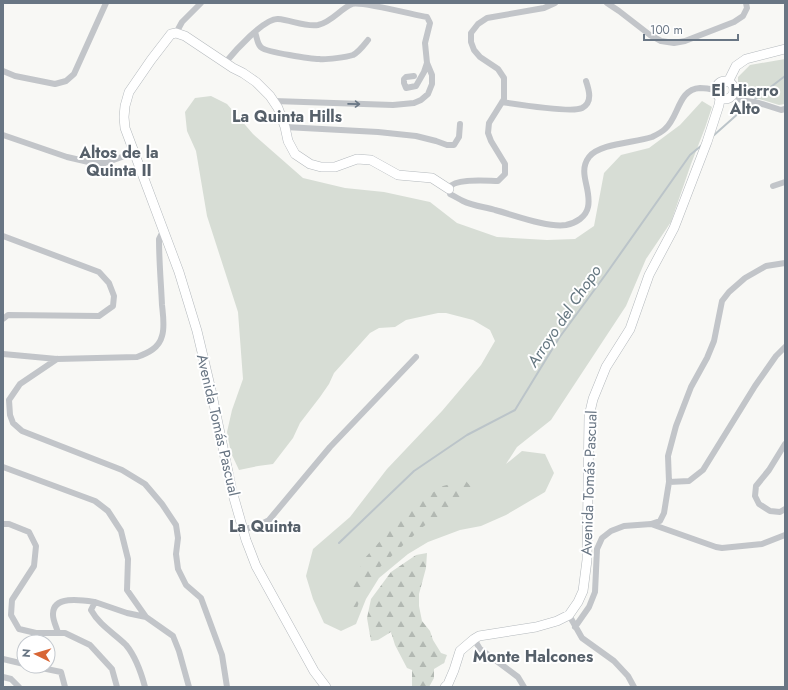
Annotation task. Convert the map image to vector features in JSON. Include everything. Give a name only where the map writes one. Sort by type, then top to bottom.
[{"type":"street","points":[[3,71],[15,76],[48,83],[55,84],[66,81],[74,74],[106,3]]},
{"type":"street","points":[[201,3],[182,22],[176,33],[185,36],[256,82],[270,96],[278,108],[288,141],[295,154],[310,164],[321,167],[335,167],[357,159],[371,160],[398,175],[432,178],[449,189],[450,194],[464,202],[548,225],[565,225],[575,222],[584,216],[588,208],[589,196],[584,173],[586,162],[592,154],[601,149],[652,136],[665,129],[676,113],[683,97],[690,90],[701,88],[716,90]]},
{"type":"street","points":[[449,189],[451,186],[463,181],[498,181],[505,174],[505,164],[491,141],[488,133],[490,123],[504,99],[504,78],[498,69],[480,57],[474,50],[471,42],[472,33],[478,24],[487,18],[544,8],[555,3]]},
{"type":"street","points":[[607,3],[650,35],[661,41],[674,43],[685,41],[734,22],[742,16],[747,8],[746,3]]},
{"type":"street","points":[[225,63],[236,49],[269,21],[276,19],[318,25],[334,17],[353,4],[364,4],[427,17],[430,23],[425,43],[427,62],[432,75],[432,84],[428,94],[421,100],[414,103],[393,105],[274,101]]},
{"type":"street","points":[[256,32],[259,45],[263,49],[319,60],[354,55],[368,40]]},
{"type":"street","name":"Avenida Tomás Pascual","points":[[176,33],[171,34],[163,44],[129,92],[125,106],[125,128],[133,153],[179,272],[197,331],[232,491],[256,566],[314,670],[326,687]]},
{"type":"street","points":[[728,82],[736,66],[746,60],[785,49]]},
{"type":"street","points":[[414,76],[406,77],[404,79],[406,88],[416,86],[424,72],[427,62]]},
{"type":"street","points":[[502,102],[574,110],[582,108],[588,102],[590,96],[586,81]]},
{"type":"street","points":[[722,82],[728,82],[734,89],[733,94],[728,100],[720,99],[716,90],[718,85],[722,82]]},
{"type":"street","points":[[733,94],[742,100],[759,103],[781,110],[785,109]]},
{"type":"street","name":"Avenida Tomás Pascual","points":[[569,615],[578,602],[583,591],[587,560],[588,416],[593,399],[606,368],[630,329],[648,275],[674,228],[707,142],[720,99]]},
{"type":"street","points":[[285,127],[378,132],[416,136],[447,145],[454,145],[459,136],[460,124]]},
{"type":"street","points":[[3,135],[67,157],[92,163],[106,163],[133,153]]},
{"type":"street","points":[[773,186],[785,182]]},
{"type":"street","points":[[3,354],[57,359],[137,357],[147,354],[157,346],[162,337],[163,326],[159,240],[164,232]]},
{"type":"street","points":[[3,236],[99,272],[109,283],[114,296],[113,306],[99,316],[8,315],[3,319]]},
{"type":"street","points":[[575,627],[589,607],[594,592],[597,550],[602,538],[611,531],[624,526],[651,524],[660,521],[664,513],[669,482],[668,456],[676,426],[691,388],[714,341],[722,301],[729,292],[745,278],[766,266],[785,263]]},
{"type":"street","points":[[669,482],[689,481],[703,470],[755,386],[776,356],[785,347]]},
{"type":"street","points":[[243,529],[252,528],[269,520],[330,447],[416,357]]},
{"type":"street","points":[[57,359],[20,384],[9,400],[10,415],[13,423],[22,431],[122,470],[145,484],[162,504],[176,525],[178,538],[176,554],[178,569],[186,585],[201,598],[222,655],[227,687]]},
{"type":"street","points":[[785,444],[769,470],[756,486],[755,496],[759,504],[770,511],[780,512],[785,509]]},
{"type":"street","points":[[3,467],[95,500],[108,511],[121,531],[128,559],[127,590],[146,617],[173,636],[179,651],[189,687]]},
{"type":"street","points":[[3,524],[9,524],[29,532],[36,546],[34,566],[12,600],[11,616],[19,628],[36,633],[65,633],[90,645],[112,669],[117,687]]},
{"type":"street","points":[[651,524],[722,548],[762,544],[785,535]]},
{"type":"street","points":[[58,633],[53,616],[54,608],[58,603],[66,601],[85,600],[95,602],[127,613],[146,617]]},
{"type":"street","points":[[95,602],[91,610],[96,618],[126,646],[140,668],[145,687]]},
{"type":"street","points":[[445,687],[448,684],[454,670],[460,651],[479,636],[536,627],[557,622],[569,615],[582,638],[614,661],[628,676],[634,687]]},
{"type":"street","points":[[474,639],[480,649],[518,677],[524,687]]},
{"type":"street","points":[[3,659],[16,662]]},
{"type":"street","points":[[56,671],[61,672],[65,687]]},
{"type":"street","points":[[3,678],[11,679],[19,687]]},
{"type":"green space","points":[[785,59],[785,104],[779,105],[746,95],[738,89],[738,77],[750,65]]},
{"type":"green space","points":[[211,96],[227,104],[253,134],[303,178],[345,188],[384,192],[430,202],[457,223],[497,237],[547,240],[575,239],[594,226],[604,173],[621,155],[649,148],[680,125],[702,101],[712,107],[671,222],[646,259],[626,306],[551,420],[517,447],[506,464],[522,451],[545,454],[554,473],[545,492],[506,515],[481,526],[460,530],[428,542],[408,554],[379,578],[366,599],[356,624],[341,631],[324,623],[313,599],[306,576],[313,549],[350,517],[387,469],[442,411],[481,365],[495,341],[490,330],[473,320],[446,313],[438,313],[406,320],[395,327],[379,328],[370,333],[334,373],[329,384],[300,423],[293,438],[273,464],[239,470],[231,453],[227,432],[232,410],[243,379],[238,312],[207,216],[196,151],[187,131],[185,112],[195,98]]},
{"type":"green space","points":[[465,480],[474,490],[471,497],[424,526],[399,549],[380,567],[360,599],[356,611],[351,610],[352,589],[357,573],[364,559],[391,529],[429,495],[443,486]]},
{"type":"green space","points":[[427,553],[426,568],[419,594],[419,606],[422,621],[430,631],[433,640],[441,653],[447,655],[444,663],[434,669],[434,678],[429,687],[412,687],[412,670],[407,668],[395,645],[391,632],[378,640],[371,641],[367,618],[371,599],[391,572],[416,555]]},
{"type":"waterway","name":"Arroyo del Chopo","points":[[754,100],[785,76]]},
{"type":"waterway","name":"Arroyo del Chopo","points":[[713,136],[750,103]]},
{"type":"waterway","name":"Arroyo del Chopo","points":[[339,543],[414,471],[467,435],[515,410],[559,338],[690,155],[702,145]]},
{"type":"district","name":"El Hierro Alto","points":[[745,99]]},
{"type":"district","name":"La Quinta Hills","points":[[287,116]]},
{"type":"district","name":"Altos de la Quinta II","points":[[119,161]]},
{"type":"district","name":"La Quinta","points":[[265,526]]},
{"type":"district","name":"Monte Halcones","points":[[533,656]]}]
